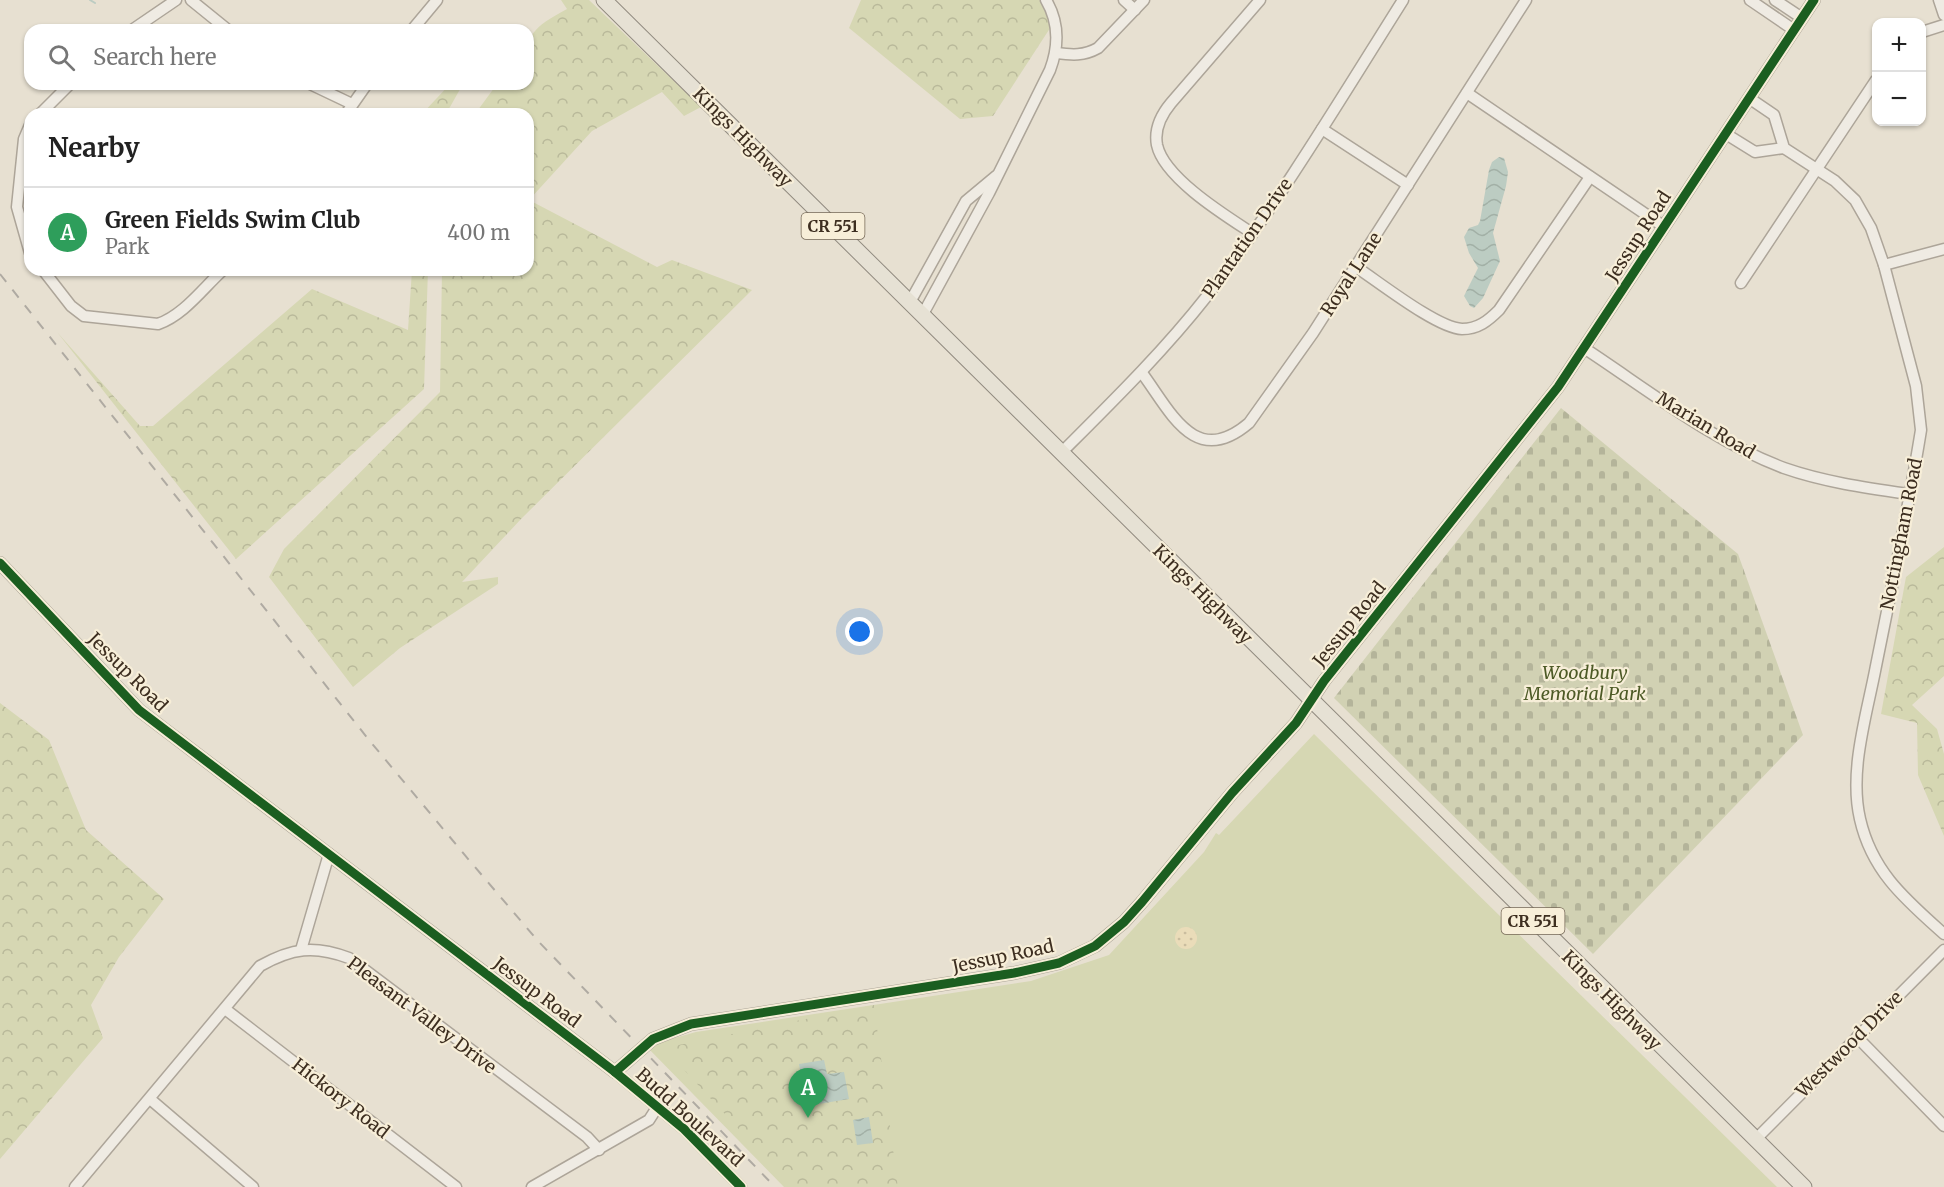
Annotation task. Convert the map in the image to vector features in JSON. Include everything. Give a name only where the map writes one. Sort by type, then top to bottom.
[{"type":"main road","name":"Kings Highway","points":[[604,0],[1804,1187]]},
{"type":"street","points":[[141,24],[176,0]]},
{"type":"street","points":[[191,0],[221,24]]},
{"type":"street","points":[[417,24],[436,0]]},
{"type":"street","points":[[923,314],[1014,143],[1056,53],[1056,22],[1046,0]]},
{"type":"street","points":[[1124,0],[1135,10]]},
{"type":"street","points":[[1056,53],[1088,54],[1098,48],[1144,0]]},
{"type":"street","points":[[1252,233],[1219,212],[1174,172],[1157,147],[1156,131],[1162,114],[1170,103],[1260,0]]},
{"type":"street","name":"Plantation Drive","points":[[1062,452],[1142,373],[1205,298],[1322,129],[1403,0]]},
{"type":"street","name":"Royal Lane","points":[[1142,373],[1181,426],[1194,437],[1206,442],[1237,433],[1249,423],[1356,267],[1526,0]]},
{"type":"street","points":[[1750,0],[1794,30]]},
{"type":"street","points":[[1775,0],[1802,18]]},
{"type":"street","name":"Jessup Road","points":[[0,563],[139,710],[615,1072],[653,1039],[691,1024],[1014,973],[1059,963],[1095,946],[1124,922],[1142,902],[1312,702],[1324,681],[1519,438],[1584,348],[1814,0]]},
{"type":"street","points":[[1939,0],[1944,15]]},
{"type":"street","points":[[1926,31],[1944,25]]},
{"type":"street","points":[[1741,283],[1872,86]]},
{"type":"street","points":[[46,108],[63,90]]},
{"type":"street","points":[[323,90],[352,104]]},
{"type":"street","points":[[349,108],[363,90]]},
{"type":"street","points":[[1467,93],[1663,226]]},
{"type":"street","points":[[1726,134],[1755,152],[1784,148],[1774,115],[1749,98]]},
{"type":"street","points":[[1322,129],[1408,184]]},
{"type":"street","points":[[24,139],[17,207],[24,232]]},
{"type":"street","name":"Nottingham Road","points":[[1784,148],[1819,169],[1855,200],[1871,228],[1884,265],[1920,406],[1921,430],[1859,756],[1860,818],[1869,847],[1884,873],[1900,895],[1944,934]]},
{"type":"street","points":[[910,302],[966,201],[996,175]]},
{"type":"street","points":[[1356,267],[1430,316],[1460,329],[1474,328],[1488,322],[1498,310],[1590,177]]},
{"type":"street","points":[[1884,265],[1944,249]]},
{"type":"street","points":[[48,276],[71,306],[84,316],[158,324],[168,320],[186,306],[217,276]]},
{"type":"street","name":"Marian Road","points":[[1584,348],[1726,441],[1758,456],[1785,468],[1838,483],[1909,494]]},
{"type":"street","points":[[301,950],[329,854]]},
{"type":"street","name":"Pleasant Valley Drive","points":[[75,1187],[260,966],[283,953],[301,950],[322,949],[349,958],[587,1137],[599,1150]]},
{"type":"street","name":"Westwood Drive","points":[[1756,1139],[1944,950]]},
{"type":"street","name":"Hickory Road","points":[[225,1009],[456,1187]]},
{"type":"street","points":[[1857,1037],[1944,1126]]},
{"type":"street","name":"Budd Boulevard","points":[[615,1072],[714,1156],[741,1187]]},
{"type":"street","points":[[150,1099],[254,1187]]},
{"type":"street","points":[[532,1187],[649,1120],[658,1107]]},
{"type":"green space","points":[[561,0],[589,0],[701,107],[684,116],[662,92],[592,131],[534,195],[534,108],[479,108],[493,90],[534,90],[534,33],[542,24],[567,9]]},
{"type":"green space","points":[[861,0],[1045,0],[1056,19],[993,116],[960,119],[849,28]]},
{"type":"green space","points":[[444,90],[460,90],[449,108],[428,108]]},
{"type":"green space","points":[[534,203],[657,267],[672,260],[752,290],[521,519],[462,582],[498,577],[498,584],[400,648],[353,687],[269,577],[284,549],[440,392],[442,276],[534,276]]},
{"type":"green space","points":[[412,276],[428,276],[424,389],[236,559],[57,332],[140,426],[153,426],[312,289],[408,330]]},
{"type":"green space","name":"Woodbury Memorial Park","points":[[1561,408],[1738,554],[1803,735],[1593,954],[1334,698]]},
{"type":"green space","points":[[1944,547],[1944,676],[1912,705],[1937,729],[1944,754],[1944,836],[1918,775],[1917,723],[1881,714],[1906,577]]},
{"type":"green space","points":[[0,703],[49,740],[86,830],[164,899],[119,957],[91,1005],[103,1038],[0,1159]]},
{"type":"green space","points":[[1314,734],[1777,1187],[784,1187],[646,1046],[696,1032],[1031,981],[1109,955],[1204,852],[1216,833],[1219,835]]},
{"type":"green space","points":[[874,1005],[898,1187],[792,1187],[664,1048]]},
{"type":"sand","points":[[1186,927],[1194,930],[1197,938],[1194,946],[1186,949],[1178,946],[1175,938],[1178,930]]},
{"type":"water","points":[[1499,157],[1504,158],[1508,172],[1493,233],[1500,261],[1483,298],[1474,308],[1464,296],[1478,268],[1469,253],[1464,237],[1469,228],[1478,225],[1480,221],[1489,170],[1492,162]]},
{"type":"water","points":[[824,1060],[827,1074],[844,1072],[849,1099],[806,1106],[799,1064]]},
{"type":"water","points":[[869,1117],[873,1143],[857,1145],[853,1120]]},
{"type":"waterway","points":[[90,0],[95,3]]},
{"type":"railway","points":[[0,274],[369,740],[469,860],[538,941],[775,1187]]},
{"type":"cycle path","points":[[615,1072],[653,1039],[691,1024],[1014,973],[1059,963],[1095,946],[1124,922],[1232,793],[1296,723],[1324,681],[1558,387],[1814,0]]},
{"type":"cycle path","points":[[0,563],[139,710],[615,1072],[684,1129],[741,1187]]},
{"type":"place","name":"Green Fields Swim Club","points":[[808,1118]]}]
